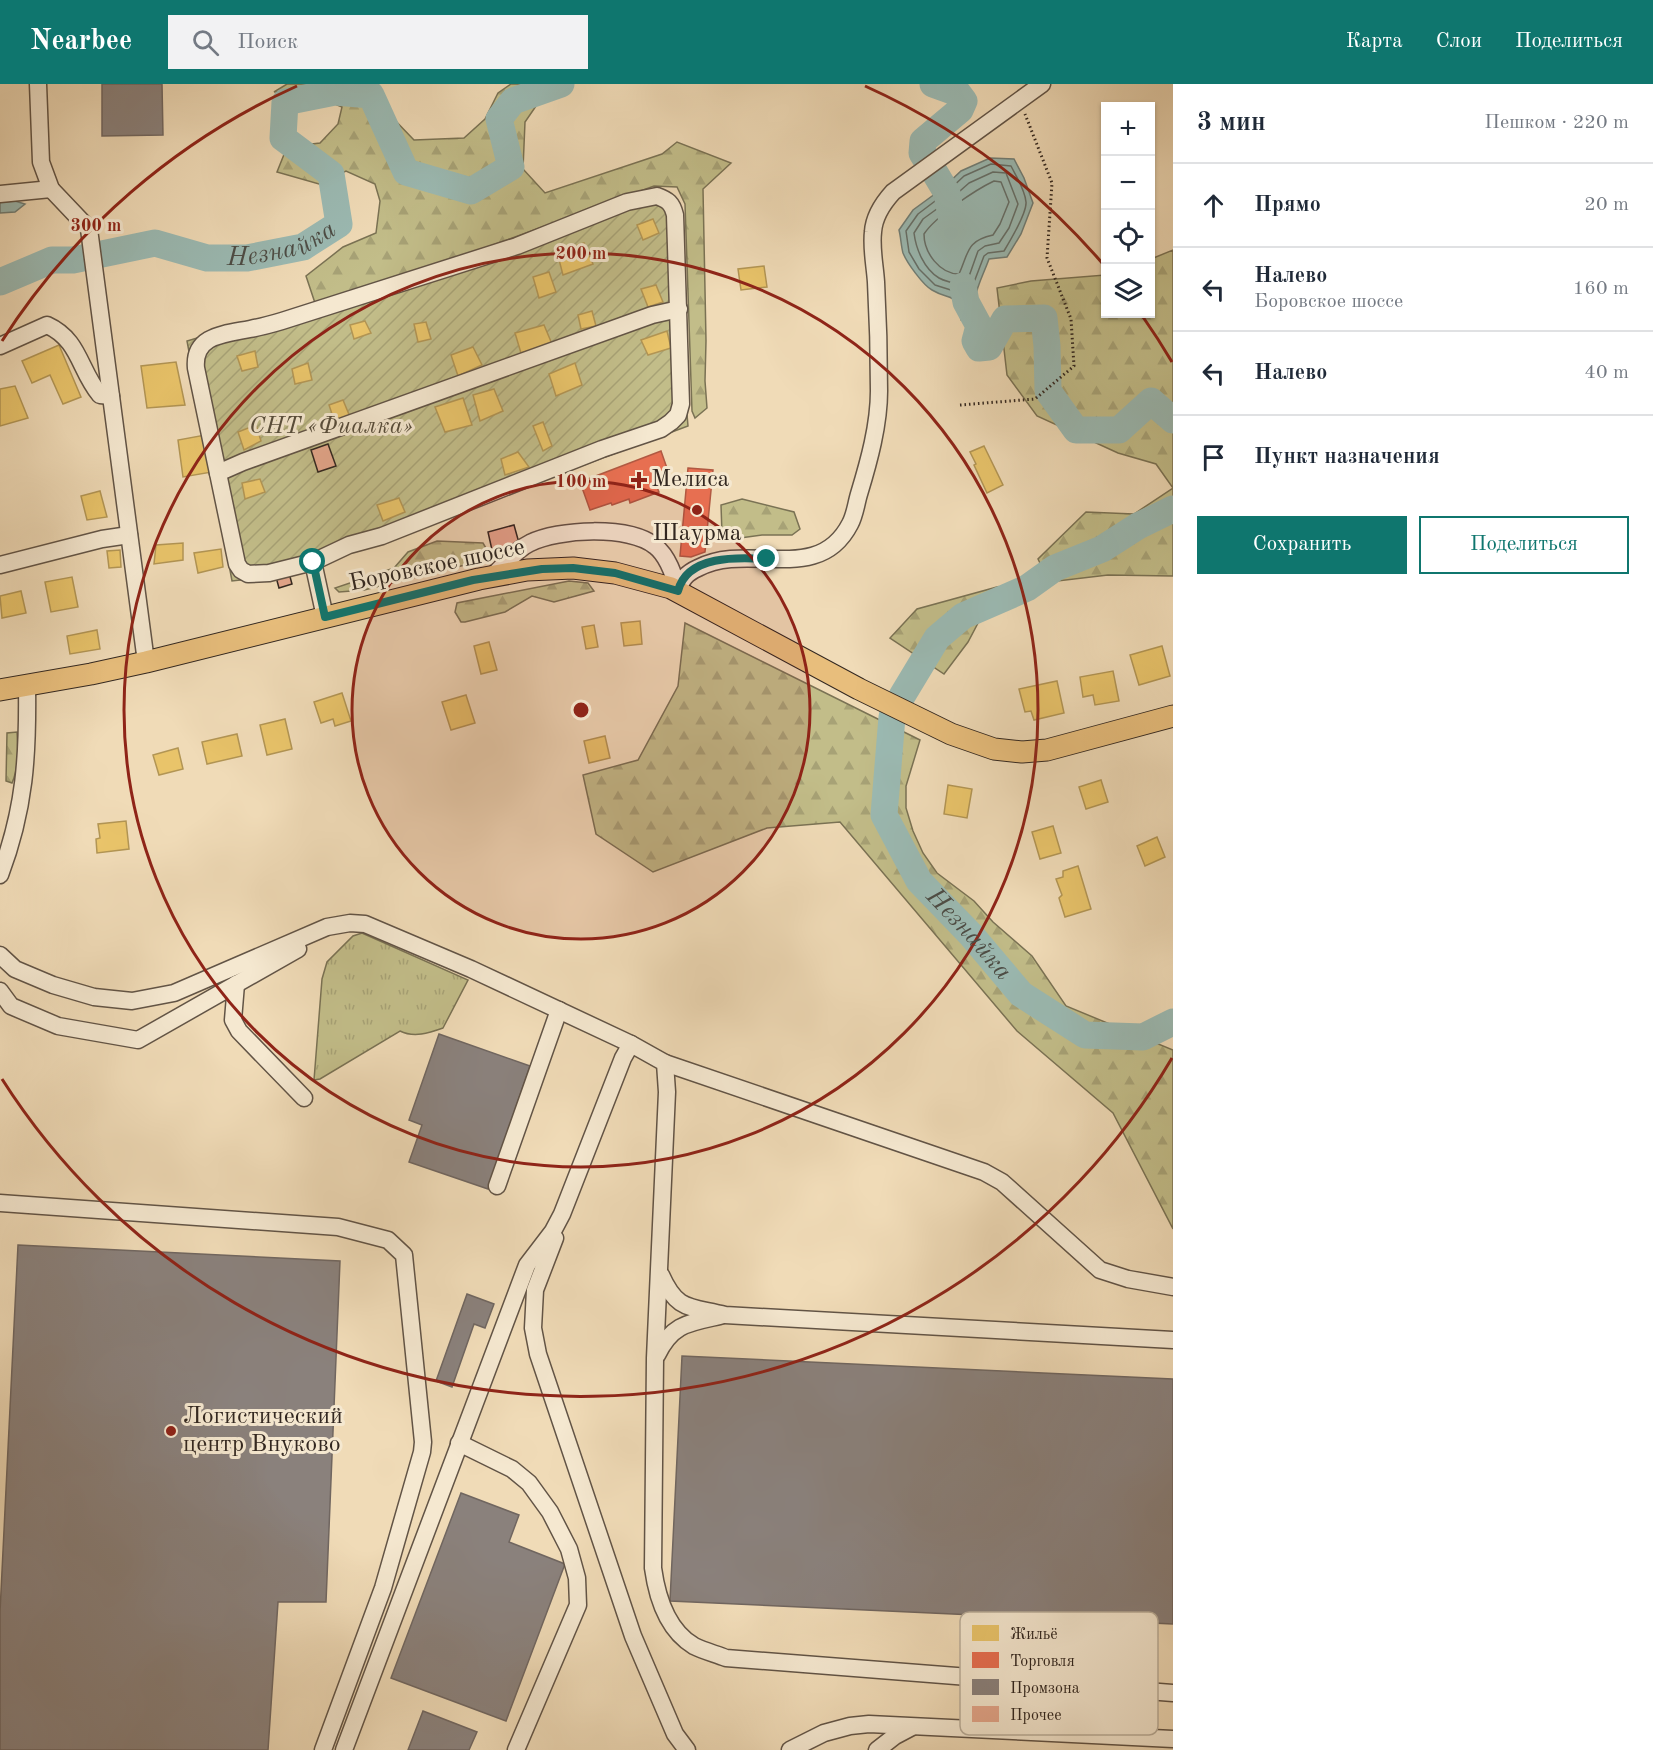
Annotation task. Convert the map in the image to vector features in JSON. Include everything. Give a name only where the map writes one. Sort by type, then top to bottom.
[{"type":"main road","name":"Боровское шоссе","points":[[0,690],[146,662],[492,576],[527,570],[573,568],[615,573],[678,591],[859,689],[936,727],[980,745],[1022,752],[1056,748],[1173,716]]},
{"type":"street","points":[[38,84],[41,162],[51,189],[88,229],[146,662]]},
{"type":"street","points":[[678,591],[685,576],[713,561],[738,557],[793,560],[824,553],[835,546],[842,537],[851,522],[864,479],[877,414],[878,326],[873,232],[880,208],[893,192],[1042,84]]},
{"type":"street","points":[[0,194],[51,189]]},
{"type":"street","points":[[657,196],[672,204],[675,214],[679,309],[681,404],[678,415],[662,429],[602,449],[382,536],[350,545],[313,562],[268,573],[248,574],[237,564],[195,357],[203,343],[212,338],[282,321],[440,271],[517,246],[627,202],[657,196]]},
{"type":"street","points":[[218,473],[652,315],[679,309]]},
{"type":"street","points":[[0,346],[47,325],[67,337],[92,385],[100,395],[111,396]]},
{"type":"street","points":[[492,576],[521,548],[537,539],[611,531],[654,545],[671,570],[678,591]]},
{"type":"street","points":[[0,565],[102,539],[129,535]]},
{"type":"street","points":[[313,562],[325,617]]},
{"type":"street","points":[[0,875],[15,832],[23,792],[27,686]]},
{"type":"street","points":[[0,955],[15,969],[53,985],[94,997],[132,1001],[174,993],[327,927],[350,923],[365,924],[471,969],[631,1044],[665,1063],[984,1173],[1002,1182],[1100,1269],[1128,1279],[1173,1287]]},
{"type":"street","points":[[0,991],[11,1006],[58,1026],[138,1040],[291,953],[327,927]]},
{"type":"street","points":[[236,984],[233,1020],[239,1031],[304,1098]]},
{"type":"street","points":[[497,1186],[559,1010]]},
{"type":"street","points":[[631,1044],[623,1058],[562,1214],[535,1290],[533,1328],[538,1354],[633,1636],[678,1742],[687,1750]]},
{"type":"street","points":[[665,1063],[667,1092],[655,1358],[652,1568],[656,1588],[666,1613],[673,1627],[694,1646],[726,1658],[960,1676]]},
{"type":"street","points":[[0,1203],[338,1227],[388,1240],[404,1255],[423,1442],[422,1452],[383,1588],[323,1750]]},
{"type":"street","points":[[344,1750],[527,1265],[553,1231],[562,1214]]},
{"type":"street","points":[[660,1274],[670,1295],[681,1305],[725,1315],[1173,1340]]},
{"type":"street","points":[[655,1358],[670,1334],[680,1326],[725,1315]]},
{"type":"street","points":[[459,1443],[512,1469],[529,1483],[555,1521],[569,1549],[577,1578],[578,1605],[516,1750]]},
{"type":"street","points":[[1158,1692],[1173,1693]]},
{"type":"street","points":[[795,1750],[824,1733],[850,1726],[869,1724],[960,1728]]},
{"type":"street","points":[[877,1750],[913,1726]]},
{"type":"street","points":[[1093,1735],[1173,1739]]},
{"type":"path","points":[[960,405],[1035,399],[1074,366],[1071,319],[1047,258],[1052,183],[1020,101]]},
{"type":"green space","points":[[287,84],[370,84],[388,113],[414,140],[464,138],[485,119],[498,93],[511,84],[561,84],[536,106],[525,122],[523,169],[545,193],[662,154],[677,142],[731,163],[703,189],[707,408],[695,418],[692,411],[685,204],[677,187],[654,186],[430,268],[315,303],[306,276],[343,247],[376,233],[380,201],[375,184],[346,171],[319,184],[277,172],[287,147],[320,143],[338,124],[342,107],[302,90],[274,92]]},
{"type":"green space","name":"СНТ «Фиалка»","points":[[654,201],[665,205],[670,216],[688,426],[325,562],[259,578],[232,581],[187,341]]},
{"type":"green space","points":[[1173,250],[1173,488],[1156,464],[1118,453],[1037,416],[1007,375],[997,288],[1031,281],[1101,275],[1101,318],[1155,318],[1155,257]]},
{"type":"green space","points":[[1173,488],[1173,576],[1108,575],[1049,582],[1038,559],[1086,512],[1134,514]]},
{"type":"green space","points":[[742,499],[794,512],[800,529],[792,535],[740,538],[722,534],[721,505]]},
{"type":"green space","points":[[437,541],[483,543],[490,555],[485,560],[364,590],[339,592],[335,588],[394,568],[408,552]]},
{"type":"green space","points":[[569,581],[588,583],[594,591],[554,602],[532,596],[505,612],[465,622],[461,622],[455,612],[457,603]]},
{"type":"green space","points":[[997,587],[968,642],[944,674],[890,638],[917,609]]},
{"type":"green space","points":[[685,623],[920,740],[906,786],[906,808],[923,853],[937,873],[974,901],[993,922],[1032,956],[1066,1006],[1173,1050],[1173,1229],[1113,1113],[1017,1031],[840,822],[767,828],[653,872],[596,834],[583,775],[638,760],[678,686]]},
{"type":"green space","points":[[17,732],[17,764],[12,783],[6,781],[7,733]]},
{"type":"green space","points":[[362,933],[468,980],[443,1028],[416,1034],[400,1031],[320,1079],[314,1080],[322,979],[327,962],[353,936]]},
{"type":"water","points":[[990,158],[1014,159],[1033,203],[1021,234],[1007,257],[989,259],[975,300],[979,326],[961,320],[955,300],[932,290],[920,279],[903,253],[899,230],[913,210],[943,188],[961,171]]},
{"type":"water","points":[[15,201],[25,204],[15,212],[0,213],[0,202]]},
{"type":"building: Жильё","points":[[653,219],[659,233],[643,240],[637,225]]},
{"type":"building: Жильё","points":[[584,243],[593,264],[563,275],[557,252]]},
{"type":"building: Жильё","points":[[764,266],[767,287],[741,290],[738,269]]},
{"type":"building: Жильё","points":[[549,272],[556,292],[539,298],[533,277]]},
{"type":"building: Жильё","points":[[656,285],[663,302],[648,307],[641,289]]},
{"type":"building: Жильё","points":[[592,311],[596,326],[581,329],[578,315]]},
{"type":"building: Жильё","points":[[365,321],[371,333],[354,339],[350,325]]},
{"type":"building: Жильё","points":[[426,322],[431,339],[418,342],[414,324]]},
{"type":"building: Жильё","points":[[544,325],[552,344],[521,353],[515,333]]},
{"type":"building: Жильё","points":[[667,331],[671,348],[648,355],[641,340]]},
{"type":"building: Жильё","points":[[59,345],[81,397],[63,404],[50,375],[32,383],[22,361]]},
{"type":"building: Жильё","points":[[473,347],[482,365],[458,376],[451,355]]},
{"type":"building: Жильё","points":[[255,351],[258,367],[242,371],[237,356]]},
{"type":"building: Жильё","points":[[176,362],[185,405],[147,408],[141,366]]},
{"type":"building: Жильё","points":[[308,363],[312,380],[295,384],[292,369]]},
{"type":"building: Жильё","points":[[575,363],[582,385],[556,396],[549,374]]},
{"type":"building: Жильё","points":[[15,386],[28,418],[0,426],[0,389]]},
{"type":"building: Жильё","points":[[494,389],[503,411],[480,421],[473,395]]},
{"type":"building: Жильё","points":[[463,398],[472,425],[445,432],[435,407]]},
{"type":"building: Жильё","points":[[343,400],[350,417],[334,420],[329,405]]},
{"type":"building: Жильё","points":[[543,422],[552,446],[543,451],[533,426]]},
{"type":"building: Жильё","points":[[256,425],[261,441],[244,450],[238,432]]},
{"type":"building: Жильё","points":[[205,435],[212,472],[183,477],[178,440]]},
{"type":"building: Жильё","points":[[984,446],[1003,485],[987,493],[970,452]]},
{"type":"building: Жильё","points":[[518,452],[529,467],[505,475],[501,459]]},
{"type":"building: Жильё","points":[[260,479],[265,492],[245,499],[242,483]]},
{"type":"building: Жильё","points":[[100,491],[107,517],[87,520],[81,496]]},
{"type":"building: Жильё","points":[[399,498],[405,512],[383,521],[377,505]]},
{"type":"building: Жильё","points":[[183,543],[183,560],[154,564],[156,545]]},
{"type":"building: Жильё","points":[[221,549],[223,567],[198,573],[194,553]]},
{"type":"building: Жильё","points":[[120,550],[121,567],[109,568],[107,551]]},
{"type":"building: Жильё","points":[[72,577],[78,607],[51,612],[45,582]]},
{"type":"building: Жильё","points":[[21,591],[26,613],[2,618],[0,596]]},
{"type":"building: Жильё","points":[[640,621],[642,644],[624,646],[621,623]]},
{"type":"building: Жильё","points":[[594,625],[598,647],[586,649],[582,627]]},
{"type":"building: Жильё","points":[[97,630],[100,649],[70,654],[67,636]]},
{"type":"building: Жильё","points":[[489,642],[497,670],[481,674],[474,646]]},
{"type":"building: Жильё","points":[[1162,646],[1170,676],[1139,685],[1130,655]]},
{"type":"building: Жильё","points":[[1113,671],[1119,701],[1095,705],[1093,695],[1083,697],[1080,677]]},
{"type":"building: Жильё","points":[[1057,681],[1064,713],[1034,720],[1031,711],[1025,712],[1019,689]]},
{"type":"building: Жильё","points":[[342,693],[351,721],[335,726],[333,719],[321,723],[314,702]]},
{"type":"building: Жильё","points":[[466,695],[475,723],[451,730],[442,702]]},
{"type":"building: Жильё","points":[[285,719],[292,749],[267,755],[260,725]]},
{"type":"building: Жильё","points":[[237,734],[242,756],[207,764],[202,742]]},
{"type":"building: Жильё","points":[[605,736],[610,758],[589,763],[584,741]]},
{"type":"building: Жильё","points":[[178,748],[183,769],[159,775],[153,755]]},
{"type":"building: Жильё","points":[[1101,780],[1108,802],[1086,809],[1079,787]]},
{"type":"building: Жильё","points":[[948,785],[972,789],[967,818],[944,814]]},
{"type":"building: Жильё","points":[[126,821],[129,849],[97,853],[96,839],[100,838],[98,824]]},
{"type":"building: Жильё","points":[[1053,826],[1061,853],[1040,859],[1032,832]]},
{"type":"building: Жильё","points":[[1157,837],[1165,857],[1145,866],[1137,846]]},
{"type":"building: Жильё","points":[[1078,866],[1091,909],[1065,917],[1059,898],[1062,895],[1056,879],[1063,877],[1063,871]]},
{"type":"building: Торговля","points":[[661,451],[668,471],[653,477],[659,492],[630,503],[629,499],[590,510],[580,482]]},
{"type":"building: Торговля","points":[[688,468],[713,470],[705,552],[691,557],[680,556]]},
{"type":"building: Промзона","points":[[102,84],[162,84],[163,135],[102,136]]},
{"type":"building: Промзона","points":[[439,1034],[530,1066],[488,1189],[409,1162],[422,1125],[409,1120]]},
{"type":"building: Промзона","name":"Логистический центр Внуково","points":[[18,1245],[340,1261],[326,1602],[278,1602],[268,1750],[0,1750],[0,1612]]},
{"type":"building: Промзона","points":[[467,1294],[494,1304],[485,1328],[474,1324],[452,1387],[436,1381]]},
{"type":"building: Промзона","points":[[682,1356],[1173,1379],[1173,1624],[1158,1623],[1158,1612],[960,1612],[960,1614],[670,1601]]},
{"type":"building: Промзона","points":[[461,1493],[519,1515],[509,1542],[565,1564],[506,1721],[391,1678]]},
{"type":"building: Промзона","points":[[423,1711],[477,1732],[469,1750],[408,1750]]},
{"type":"building: Прочее","points":[[328,444],[336,466],[318,472],[311,450]]},
{"type":"building: Прочее","points":[[514,525],[519,543],[492,550],[488,532]]},
{"type":"building: Прочее","points":[[289,573],[292,584],[279,588],[276,577]]},
{"type":"waterway","name":"Незнайка","points":[[0,282],[52,260],[73,260],[155,243],[207,258],[247,258],[303,247],[339,224],[331,174],[283,138],[285,102],[335,92],[371,95],[406,172],[471,191],[511,167],[499,119],[513,101],[561,84]]},
{"type":"waterway","name":"Незнайка","points":[[927,161],[922,153],[923,141],[960,110],[964,101],[958,93],[933,84]]},
{"type":"waterway","name":"Незнайка","points":[[935,173],[947,193],[952,222]]},
{"type":"waterway","name":"Незнайка","points":[[963,286],[966,302],[979,326],[975,341],[979,348],[989,347],[1005,319],[1044,318],[1048,391],[1076,430],[1119,430],[1151,401],[1173,420]]},
{"type":"waterway","name":"Незнайка","points":[[1169,416],[1173,411]]},
{"type":"waterway","name":"Незнайка","points":[[902,696],[937,638],[963,616],[1027,588],[1055,568],[1102,549],[1138,526],[1173,509]]},
{"type":"waterway","name":"Незнайка","points":[[892,717],[884,815],[919,881],[972,936],[1021,994],[1085,1035],[1143,1037],[1173,1022]]},
{"type":"place","name":"Мелиса","points":[[639,480]]},
{"type":"place","name":"Шаурма","points":[[697,510]]},
{"type":"place","name":"Логистический центр Внуково","points":[[171,1431]]},
{"type":"route","points":[[313,562],[325,617],[473,580],[561,567],[615,573],[678,591],[685,576],[713,561],[738,557],[767,559]]}]
